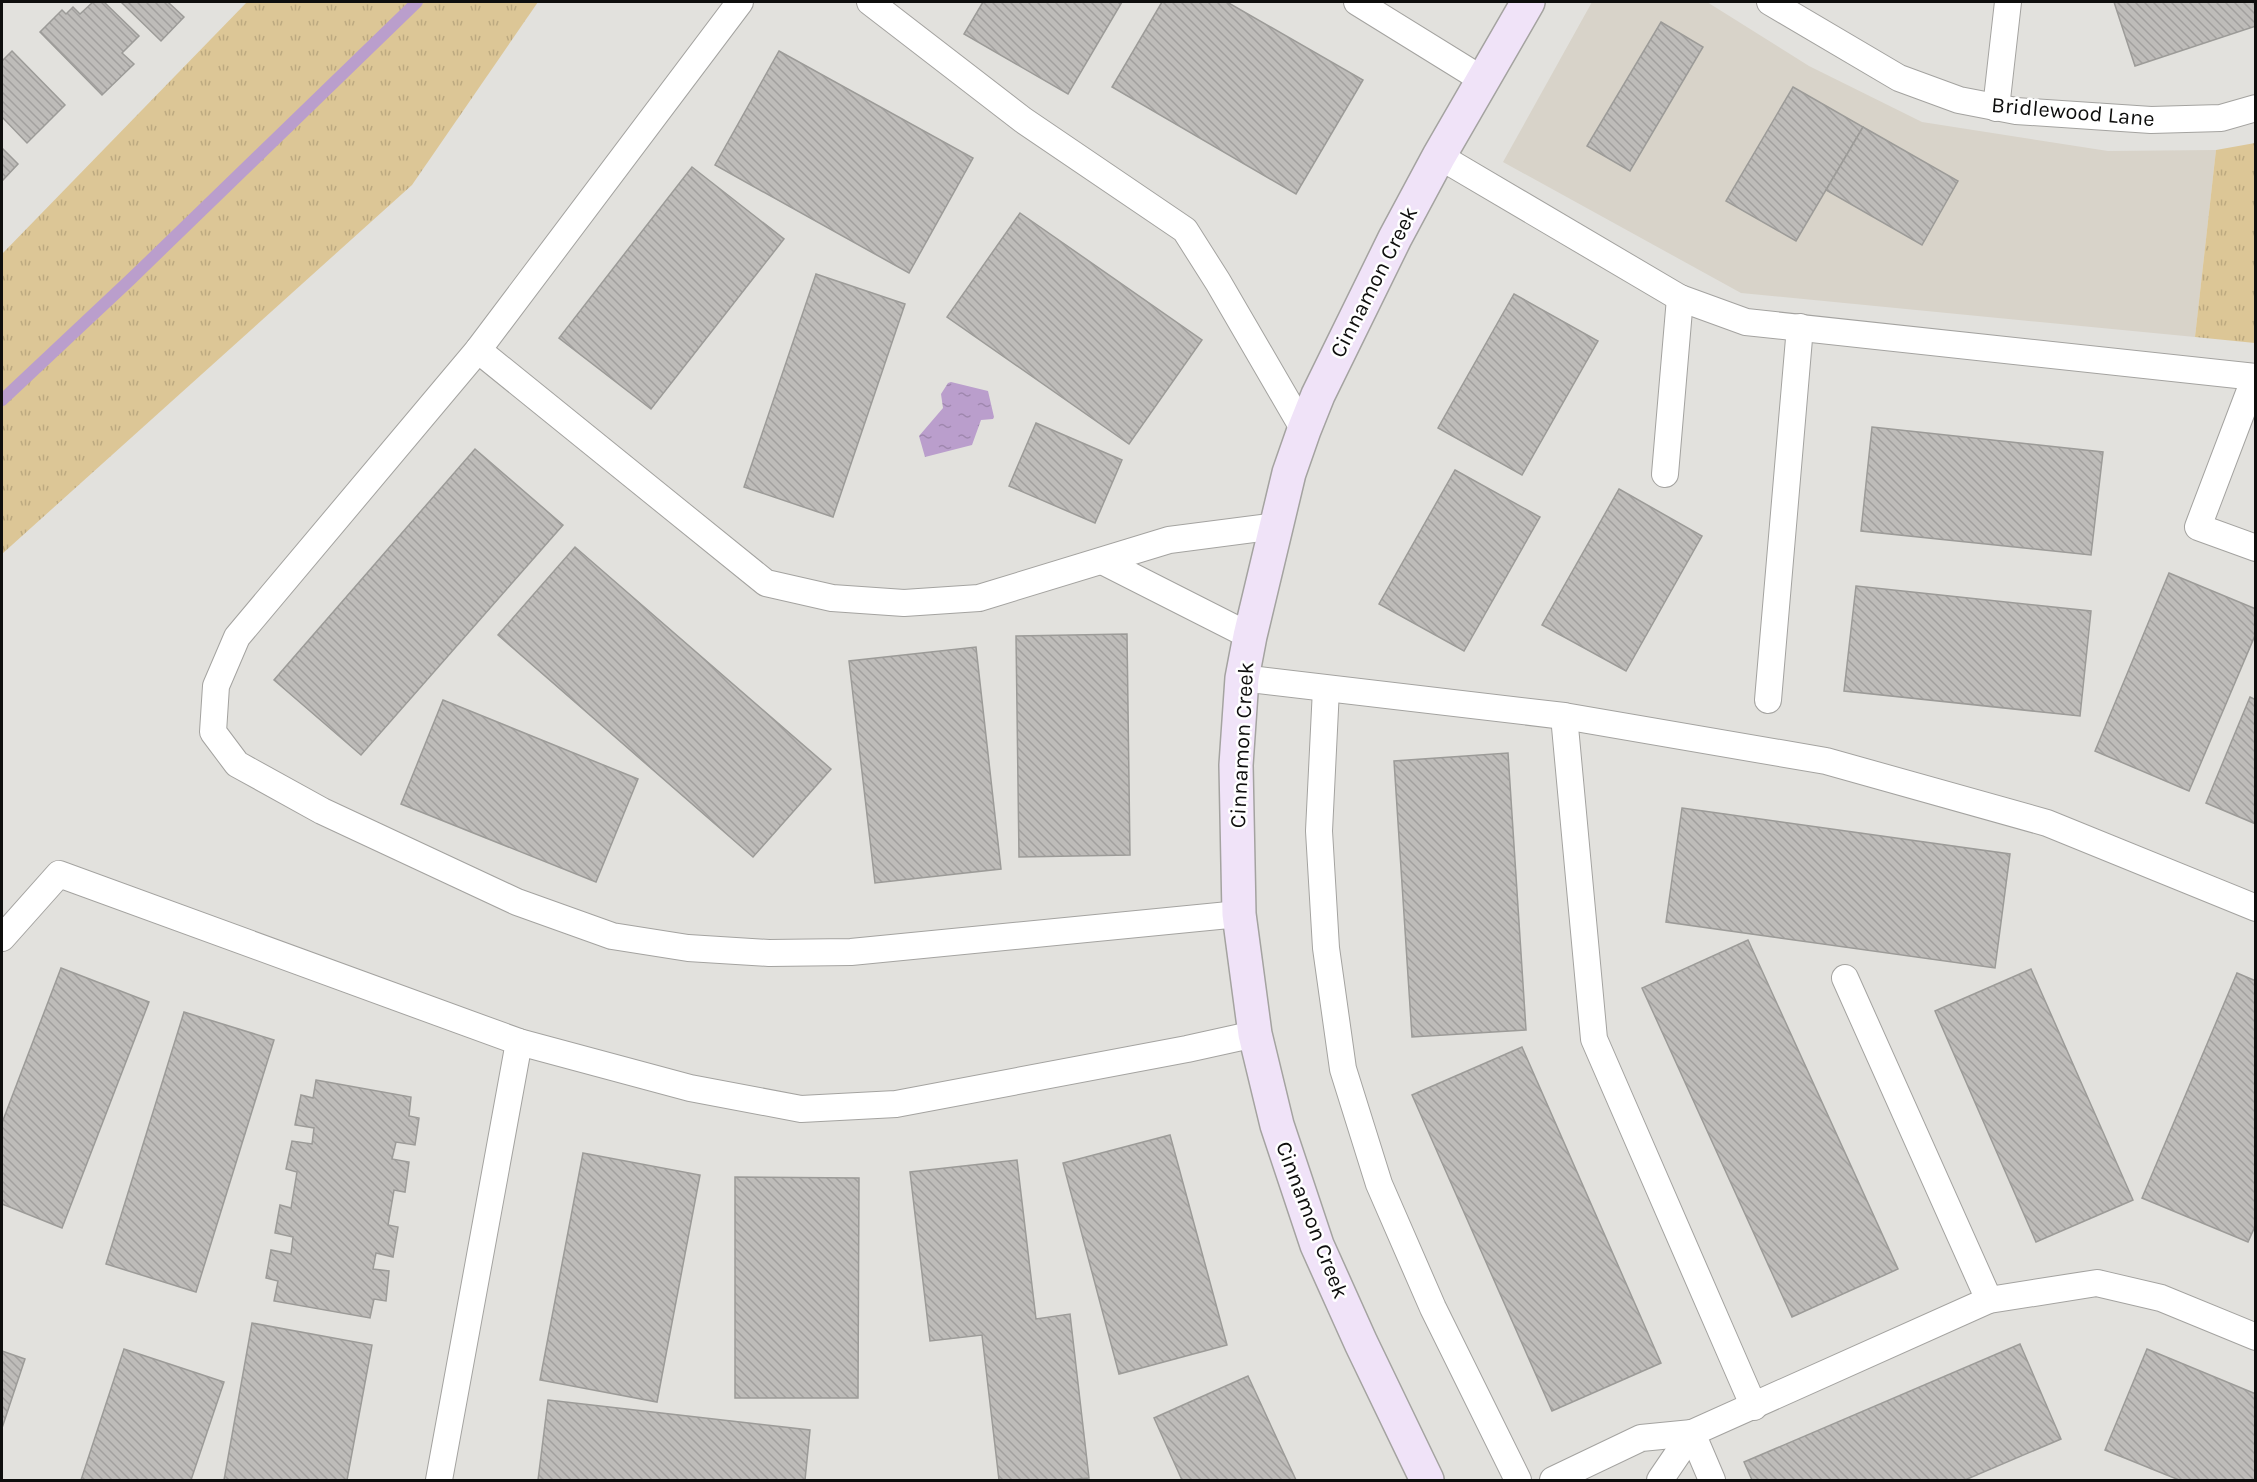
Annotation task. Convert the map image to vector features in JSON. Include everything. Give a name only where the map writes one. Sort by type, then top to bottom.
[{"type":"street","name":"Cinnamon Creek","points":[[1427,1480],[1317,1245],[1277,1125],[1255,1034],[1239,914],[1236,765],[1242,678],[1250,636],[1289,473],[1304,430],[1358,312],[1439,156],[1528,2]]},
{"type":"lane","points":[[740,2],[478,350],[237,637],[216,686],[213,732],[237,764],[322,811],[517,902],[612,936],[634,940],[688,948],[770,953],[851,952],[1239,914]]},
{"type":"lane","points":[[870,2],[1023,120],[1185,230],[1304,430]]},
{"type":"lane","points":[[1357,2],[1483,80]]},
{"type":"lane","name":"Bridlewood Lane","points":[[1770,2],[1899,78],[1959,100],[2016,111],[2151,120],[2221,118],[2256,108]]},
{"type":"lane","points":[[1996,108],[2008,2]]},
{"type":"lane","points":[[1439,156],[1680,298],[1746,322],[2255,377],[2198,527],[2256,548]]},
{"type":"lane","points":[[1665,474],[1680,298]]},
{"type":"lane","points":[[1768,700],[1800,327]]},
{"type":"lane","points":[[478,350],[766,583],[832,597],[904,603],[979,598],[1169,540],[1276,526]]},
{"type":"lane","points":[[1102,561],[1250,636]]},
{"type":"lane","points":[[1242,678],[1564,716],[1826,761],[2047,823],[2256,908]]},
{"type":"lane","points":[[1326,688],[1319,831],[1326,948],[1343,1069],[1378,1184],[1433,1308],[1518,1480]]},
{"type":"lane","points":[[1564,716],[1594,1039],[1754,1407]]},
{"type":"lane","points":[[2,938],[59,874],[519,1042],[690,1088],[801,1109],[896,1104],[1255,1034]]},
{"type":"lane","points":[[1845,978],[1989,1300]]},
{"type":"lane","points":[[439,1480],[519,1042]]},
{"type":"lane","points":[[1553,1480],[1641,1438],[1692,1433],[1989,1300],[2097,1283],[2160,1298],[2256,1337]]},
{"type":"lane","points":[[1660,1480],[1692,1433]]},
{"type":"lane","points":[[1692,1433],[1712,1480]]},
{"type":"shaded area","points":[[1592,2],[1707,2],[1809,66],[1922,122],[2108,151],[2216,150],[2195,337],[1741,293],[1503,162]]},
{"type":"green space","points":[[247,2],[538,2],[412,185],[2,554],[2,254]]},
{"type":"green space","points":[[2255,143],[2255,343],[2195,337],[2216,150]]},
{"type":"water","points":[[951,382],[988,391],[994,417],[981,420],[972,445],[925,457],[919,436],[943,408],[941,394]]},
{"type":"building","points":[[93,2],[104,2],[139,36],[122,53],[134,64],[102,95],[40,32],[62,10],[66,14],[73,7],[80,14]]},
{"type":"building","points":[[121,2],[170,2],[184,17],[161,41]]},
{"type":"building","points":[[983,2],[1122,2],[1068,94],[964,34]]},
{"type":"building","points":[[1162,2],[1227,2],[1363,80],[1296,194],[1112,87]]},
{"type":"building","points":[[2114,2],[2256,2],[2256,26],[2135,66]]},
{"type":"building","points":[[1661,22],[1703,47],[1630,171],[1587,146]]},
{"type":"building","points":[[12,51],[65,105],[27,143],[2,117],[2,61]]},
{"type":"building","points":[[779,51],[973,158],[909,273],[715,165]]},
{"type":"building","points":[[1793,87],[1863,127],[1796,241],[1726,201]]},
{"type":"building","points":[[1863,127],[1958,181],[1922,245],[1826,190]]},
{"type":"building","points":[[2,148],[18,164],[2,181]]},
{"type":"building","points":[[692,167],[784,239],[651,409],[559,338]]},
{"type":"building","points":[[1020,213],[1202,340],[1129,444],[947,317]]},
{"type":"building","points":[[816,274],[905,304],[833,517],[744,487]]},
{"type":"building","points":[[1514,294],[1598,341],[1522,475],[1438,428]]},
{"type":"building","points":[[1036,423],[1122,460],[1095,523],[1009,486]]},
{"type":"building","points":[[1872,427],[2103,452],[2091,555],[1861,531]]},
{"type":"building","points":[[475,449],[563,525],[361,755],[274,680]]},
{"type":"building","points":[[1455,470],[1540,517],[1464,651],[1379,604]]},
{"type":"building","points":[[1619,489],[1702,536],[1626,671],[1542,625]]},
{"type":"building","points":[[575,547],[831,769],[753,857],[498,635]]},
{"type":"building","points":[[2169,573],[2256,609],[2256,633],[2189,791],[2095,751]]},
{"type":"building","points":[[1856,586],[2091,611],[2080,716],[1844,691]]},
{"type":"building","points":[[1127,634],[1130,855],[1019,857],[1016,636]]},
{"type":"building","points":[[976,647],[1001,869],[875,883],[849,661]]},
{"type":"building","points":[[2250,697],[2256,700],[2256,824],[2206,803]]},
{"type":"building","points":[[443,700],[638,779],[596,882],[401,804]]},
{"type":"building","points":[[1508,753],[1526,1030],[1412,1037],[1394,761]]},
{"type":"building","points":[[1682,808],[2010,854],[1995,968],[1666,922]]},
{"type":"building","points":[[1748,940],[1898,1269],[1792,1317],[1642,988]]},
{"type":"building","points":[[61,968],[149,1002],[62,1228],[2,1204],[2,1123]]},
{"type":"building","points":[[2031,969],[2133,1200],[2036,1242],[1935,1011]]},
{"type":"building","points":[[2237,973],[2256,981],[2256,1224],[2248,1242],[2142,1198]]},
{"type":"building","points":[[184,1012],[274,1040],[196,1292],[106,1264]]},
{"type":"building","points":[[1522,1047],[1661,1363],[1552,1411],[1412,1095]]},
{"type":"building","points":[[316,1080],[411,1097],[409,1116],[419,1118],[415,1145],[396,1142],[392,1159],[409,1162],[405,1192],[394,1190],[388,1225],[398,1227],[393,1257],[376,1253],[373,1269],[389,1271],[386,1301],[374,1299],[370,1318],[274,1301],[278,1281],[266,1278],[271,1250],[291,1254],[293,1237],[275,1233],[280,1205],[291,1208],[297,1172],[286,1169],[292,1141],[312,1144],[314,1128],[295,1125],[301,1095],[313,1098]]},
{"type":"building","points":[[1170,1135],[1227,1345],[1119,1374],[1063,1163]]},
{"type":"building","points":[[583,1153],[700,1175],[657,1402],[540,1380]]},
{"type":"building","points":[[1017,1160],[1036,1319],[1070,1314],[1089,1478],[999,1480],[982,1335],[930,1341],[910,1172]]},
{"type":"building","points":[[735,1177],[859,1178],[858,1398],[735,1398]]},
{"type":"building","points":[[252,1323],[372,1345],[347,1480],[224,1480]]},
{"type":"building","points":[[2020,1344],[2061,1439],[1965,1480],[1752,1480],[1744,1462]]},
{"type":"building","points":[[124,1349],[224,1382],[191,1480],[81,1480]]},
{"type":"building","points":[[2147,1349],[2256,1394],[2256,1480],[2179,1480],[2105,1450]]},
{"type":"building","points":[[2,1351],[25,1359],[2,1428]]},
{"type":"building","points":[[1248,1376],[1296,1480],[1182,1480],[1154,1418]]},
{"type":"building","points":[[548,1400],[810,1430],[805,1480],[538,1480]]},
{"type":"waterway","points":[[2,400],[131,279],[417,2]]}]
